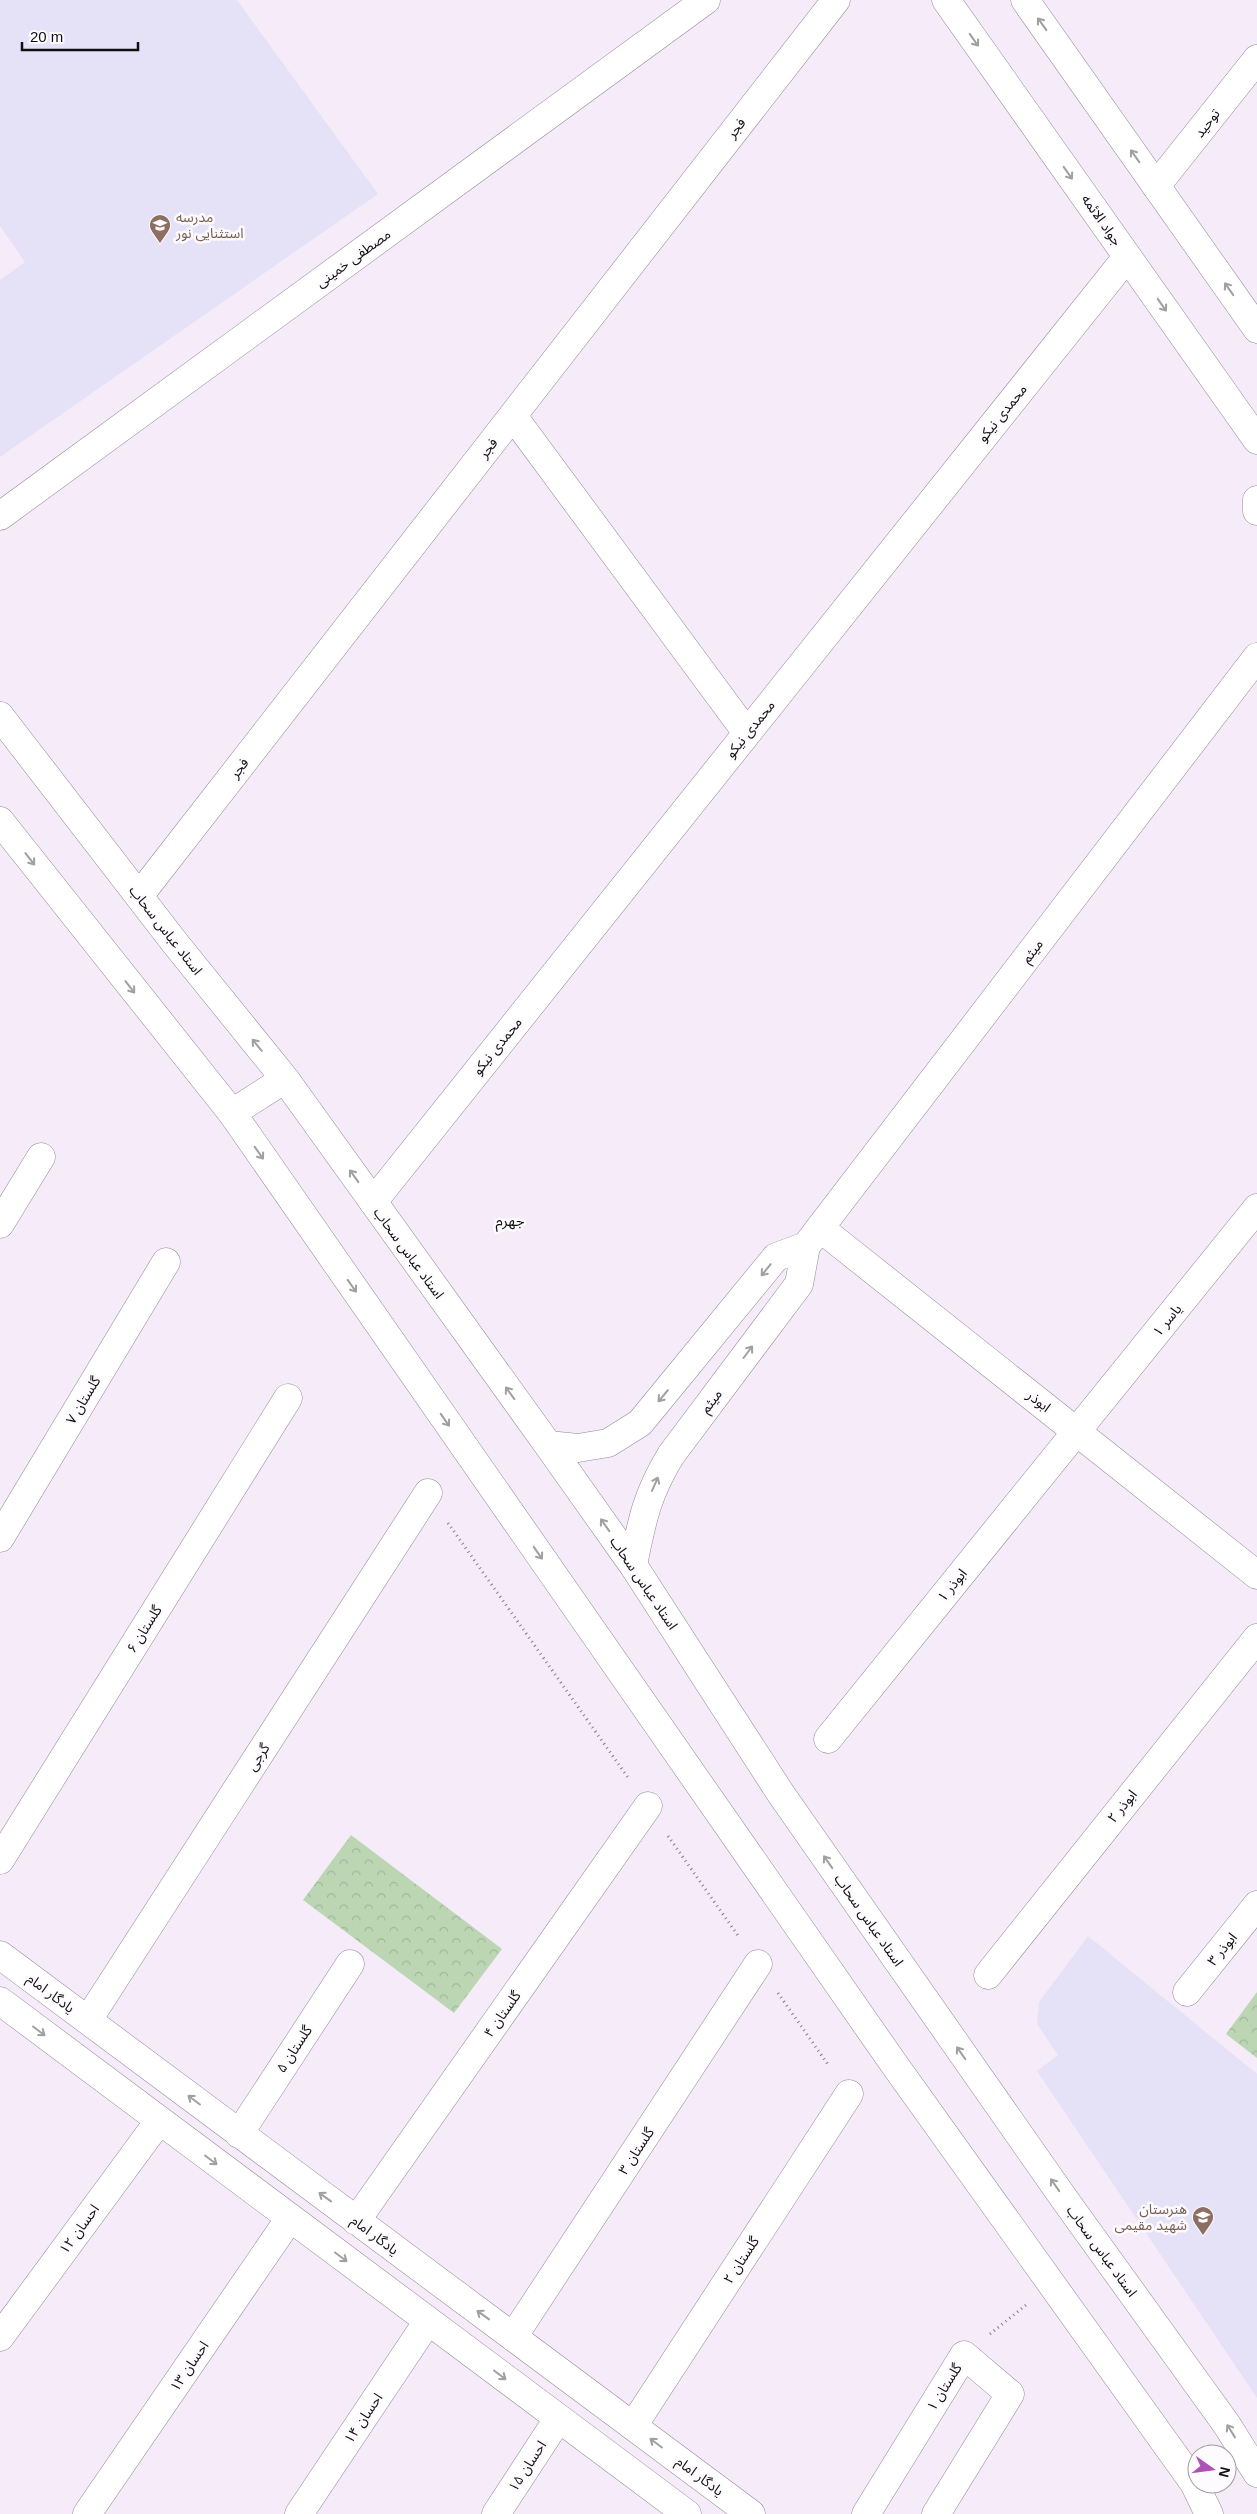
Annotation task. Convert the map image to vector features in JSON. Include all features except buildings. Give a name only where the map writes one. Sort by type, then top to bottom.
[{"type":"street","name":"مصطفی خمینی","points":[[0,516],[706,0]]},
{"type":"street","name":"فجر","points":[[139,896],[836,0]]},
{"type":"street","name":"جواد الائمه","points":[[946,0],[1257,440]]},
{"type":"street","points":[[1025,0],[1257,329]]},
{"type":"street","name":"توحید","points":[[1156,186],[1257,59]]},
{"type":"street","name":"محمدی نیکو","points":[[372,1202],[1127,256]]},
{"type":"street","points":[[513,416],[747,733]]},
{"type":"street","points":[[1257,500],[1257,511]]},
{"type":"street","name":"میثم","points":[[633,1564],[642,1518],[654,1482],[671,1455],[799,1284],[813,1237],[1257,657]]},
{"type":"street","name":"استاد عباس سحاب","points":[[0,716],[139,896],[285,1079],[548,1445],[633,1564],[781,1794],[1048,2176],[1227,2425],[1257,2473]]},
{"type":"street","points":[[0,820],[232,1113],[888,2056],[1194,2483],[1209,2514]]},
{"type":"street","points":[[232,1113],[285,1079]]},
{"type":"street","points":[[0,1224],[42,1157]]},
{"type":"street","name":"یاسر ۱","points":[[1076,1431],[1257,1208]]},
{"type":"street","points":[[548,1445],[578,1448],[608,1442],[640,1423],[776,1257],[813,1237]]},
{"type":"street","name":"ابوذر","points":[[813,1237],[1076,1431],[1257,1575]]},
{"type":"street","name":"گلستان ۷","points":[[0,1538],[166,1262]]},
{"type":"street","name":"گلستان ۶","points":[[0,1860],[288,1398]]},
{"type":"street","name":"ابوذر ۱","points":[[828,1739],[1076,1431]]},
{"type":"street","name":"گرجی","points":[[88,2020],[428,1493]]},
{"type":"street","name":"ابوذر ۲","points":[[988,1975],[1257,1638]]},
{"type":"street","name":"گلستان ۴","points":[[356,2221],[648,1806]]},
{"type":"street","name":"ابوذر ۳","points":[[1187,1992],[1257,1905]]},
{"type":"street","name":"یادگار امام","points":[[0,1955],[751,2514]]},
{"type":"street","name":"گلستان ۵","points":[[239,2134],[350,1964]]},
{"type":"street","name":"گلستان ۳","points":[[513,2337],[758,1964]]},
{"type":"street","points":[[4,2013],[159,2121],[682,2512]]},
{"type":"street","name":"گلستان ۲","points":[[633,2426],[849,2094]]},
{"type":"street","name":"احسان ۱۲","points":[[0,2337],[159,2121]]},
{"type":"street","name":"احسان ۱۳","points":[[87,2514],[290,2218]]},
{"type":"street","name":"احسان ۱۴","points":[[299,2514],[428,2321]]},
{"type":"street","name":"گلستان ۱","points":[[866,2514],[964,2355],[1010,2394],[936,2514]]},
{"type":"street","name":"احسان ۱۵","points":[[496,2514],[558,2418]]},
{"type":"path","points":[[964,2355],[1030,2302]]},
{"type":"shaded area","name":"مدرسه استثنایی نور","points":[[0,0],[237,0],[378,194],[0,457],[0,280],[25,262],[0,226]]},
{"type":"shaded area","name":"هنرستان شهید مقیمی","points":[[1088,1936],[1257,2074],[1257,2398],[1037,2071],[1058,2055],[1037,2024],[1039,2002]]},
{"type":"green space","points":[[351,1835],[502,1949],[454,2013],[303,1900]]},
{"type":"green space","points":[[1257,1992],[1257,2058],[1226,2034]]},
{"type":"place","name":"مدرسه استثنایی نور","points":[[160,244]]},
{"type":"place","name":"هنرستان شهید مقیمی","points":[[1203,2236]]},
{"type":"district","name":"جهرم","points":[[510,1221]]}]
